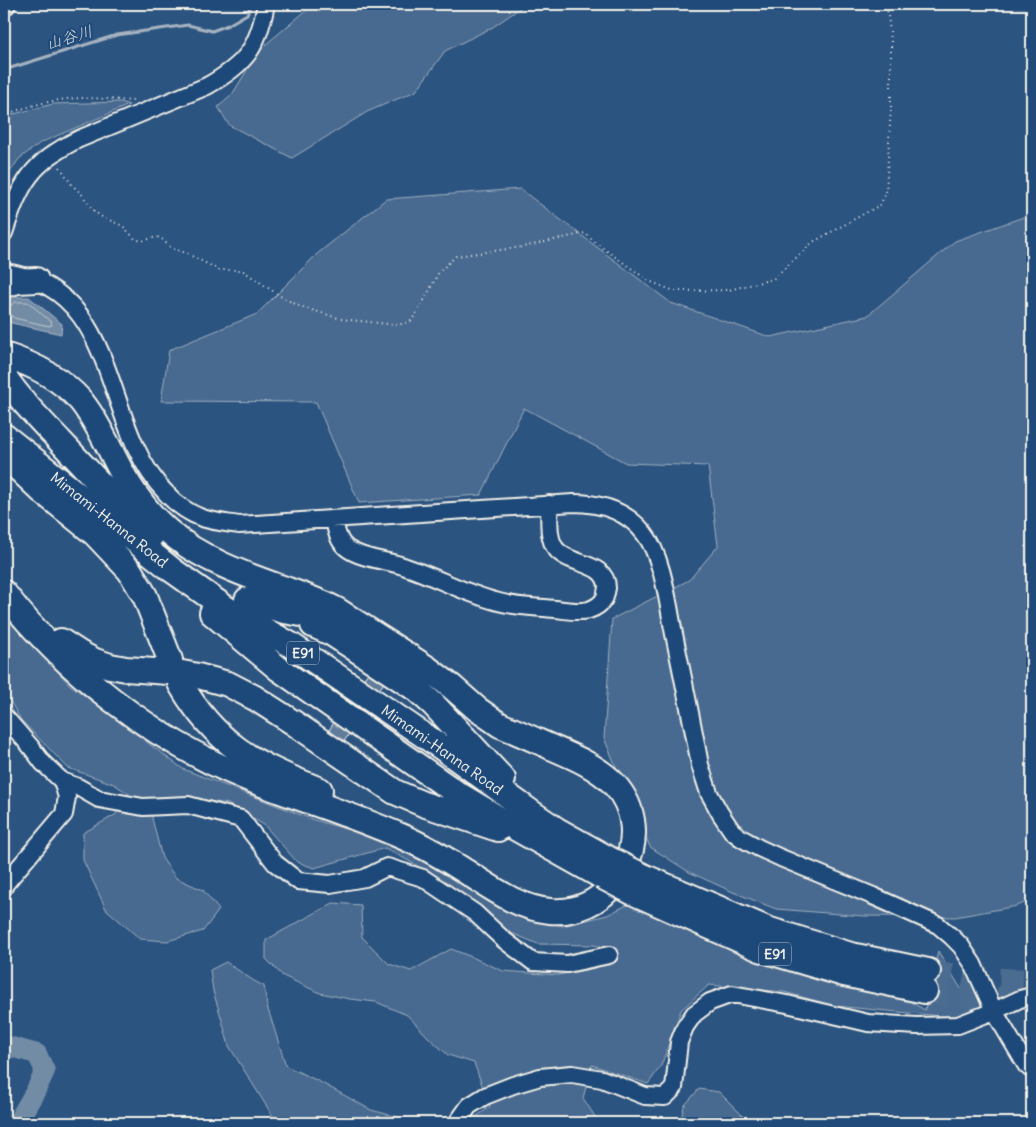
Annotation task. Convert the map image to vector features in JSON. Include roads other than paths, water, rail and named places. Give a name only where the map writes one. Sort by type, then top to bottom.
[{"type":"highway","points":[[4,285],[18,281],[36,280]]},
{"type":"highway","points":[[4,355],[47,372],[80,400],[95,422],[139,500],[178,540],[210,558],[338,610],[441,678],[488,718],[587,764],[602,773],[622,794],[628,807],[634,834],[629,858],[617,880],[600,897],[589,904],[564,911],[550,911],[522,904],[413,841],[374,824],[241,776],[174,741],[106,695],[54,650],[4,593]]},
{"type":"highway","points":[[4,376],[29,408],[103,488],[138,522],[195,570],[247,600],[332,633],[416,689],[433,704],[528,805],[552,838]]},
{"type":"highway","name":"Mimami-Hanna Road","points":[[4,436],[172,570],[227,609],[300,651],[441,747],[552,838],[638,884],[926,981]]},
{"type":"highway","points":[[4,456],[42,491],[95,534],[130,571],[145,596],[170,660]]},
{"type":"highway","name":"Mimami-Hanna Road","points":[[4,456],[169,577],[279,669],[458,794],[503,821],[552,838]]},
{"type":"highway","name":"E91","points":[[4,586],[53,635],[67,646],[95,661],[126,669],[182,673],[228,684],[248,694],[294,723],[395,792],[423,804],[552,838]]},
{"type":"highway","points":[[180,683],[189,699],[210,726],[254,761],[415,831],[511,887],[538,896],[562,897],[583,892],[592,887],[606,872],[616,854],[619,835],[618,823],[610,801],[602,791],[582,774],[484,727],[435,685],[342,624],[324,618],[284,611],[247,600]]},
{"type":"street","points":[[4,233],[21,188],[40,164],[64,146],[161,106],[223,77],[245,58],[254,44],[260,31],[266,4]]},
{"type":"street","points":[[4,272],[36,280],[56,292],[65,299],[84,321],[99,346],[129,431],[147,469],[171,499],[184,509],[201,517],[239,525],[549,504],[590,503],[602,505],[626,516],[644,533],[652,544],[661,570],[700,765],[709,792],[732,831],[759,848],[873,896],[938,926],[961,946],[973,964],[994,1011],[1026,1065],[1032,1070]]},
{"type":"street","points":[[334,519],[340,541],[354,553],[404,566],[474,595],[513,605],[574,611],[588,610],[596,607],[604,600],[607,591],[607,581],[601,572],[566,557],[556,549],[552,541],[549,504]]},
{"type":"street","points":[[4,716],[32,747],[43,763],[62,781],[78,787],[99,799],[142,807],[188,805],[241,819],[275,863],[298,881],[330,884],[365,878],[387,867],[424,878],[475,913],[504,940],[534,962],[566,964],[609,955]]},
{"type":"street","points":[[4,888],[5,884],[25,859],[64,814],[67,797],[62,781]]},
{"type":"street","points":[[457,1123],[469,1106],[486,1096],[540,1077],[572,1074],[602,1079],[644,1096],[664,1097],[674,1088],[679,1042],[685,1027],[694,1014],[710,1002],[732,994],[787,1004],[868,1023],[917,1026],[958,1025],[1020,999],[1032,996]]},
{"type":"water","points":[[12,297],[29,297],[62,324],[61,334],[7,322],[8,318],[4,316],[4,306]]},
{"type":"waterway","name":"山谷川","points":[[4,70],[117,35],[188,25],[212,31],[228,25],[247,14],[251,4]]},
{"type":"waterway","points":[[4,1045],[37,1054],[45,1071],[17,1123]]},
{"type":"tunnel","points":[[928,971],[972,979],[1032,981]]},
{"type":"tunnel","points":[[925,991],[980,998],[1032,1001]]}]
